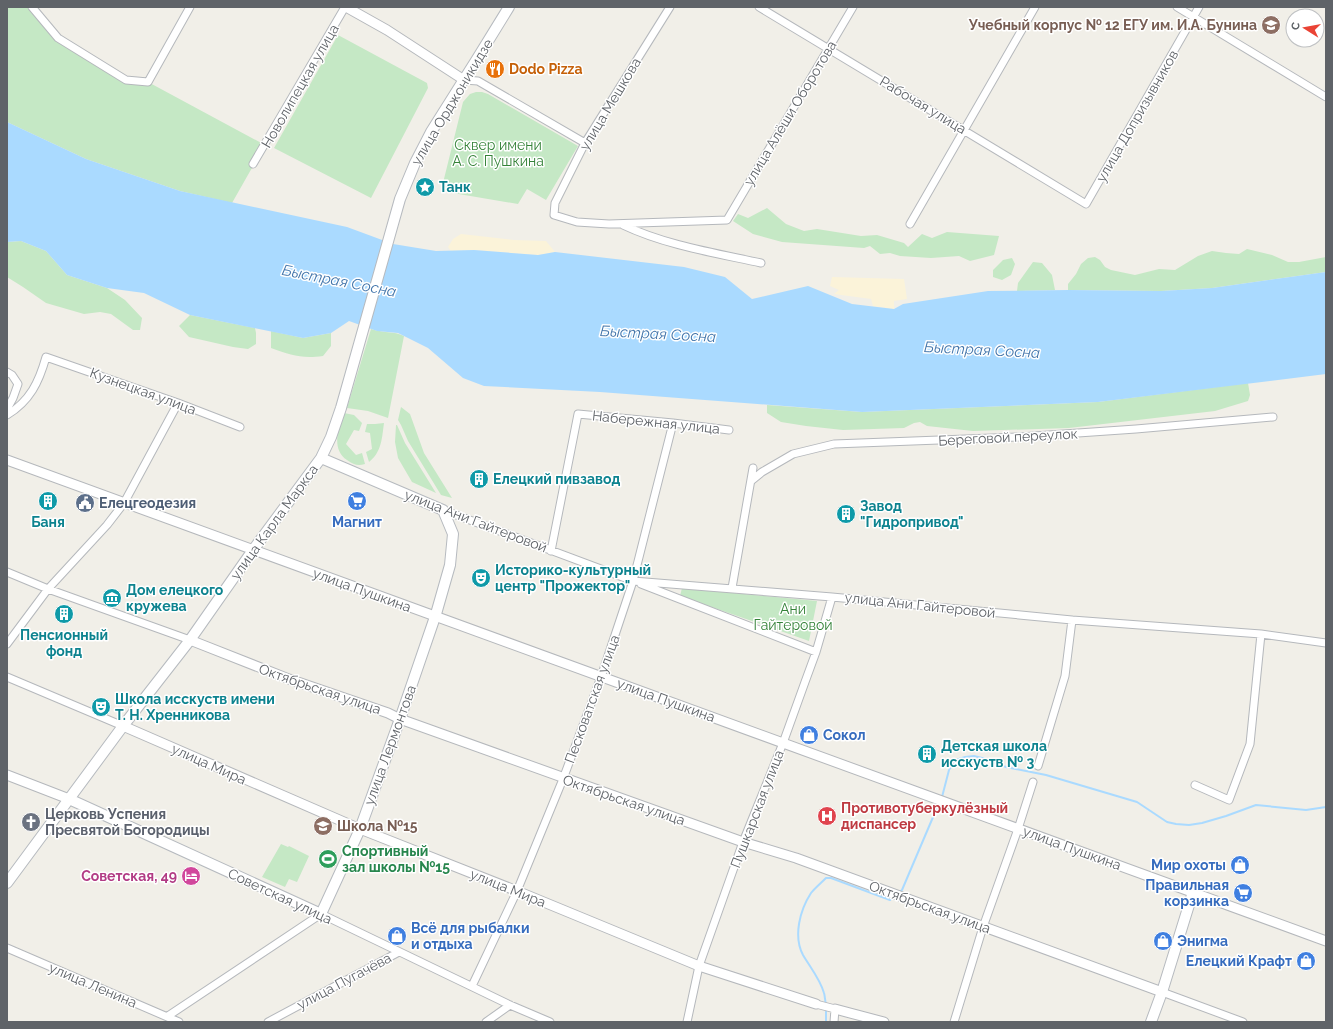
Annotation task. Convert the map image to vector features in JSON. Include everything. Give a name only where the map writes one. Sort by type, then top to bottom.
[{"type":"main road","name":"улица Орджоникидзе","points":[[342,404],[400,199],[415,163],[428,138],[509,7]]},
{"type":"main road","name":"улица Карла Маркса","points":[[7,883],[123,726],[190,640],[253,550],[321,458],[331,437],[342,404]]},
{"type":"main road","name":"улица Ани Гайтеровой","points":[[321,458],[443,510]]},
{"type":"main road","name":"улица Лермонтова","points":[[321,914],[360,829],[435,616],[450,565],[453,534],[443,510]]},
{"type":"main road","name":"Советская улица","points":[[69,799],[321,914]]},
{"type":"main road","points":[[1151,1022],[1162,992],[1193,892]]},
{"type":"street","points":[[32,7],[58,38],[126,80],[148,82],[190,7]]},
{"type":"street","points":[[345,7],[387,30],[464,80],[478,81],[585,143]]},
{"type":"street","name":"Новолипецкая улица","points":[[253,164],[345,7]]},
{"type":"street","name":"улица Мешкова","points":[[621,224],[577,222],[554,215],[555,203],[585,143],[670,7]]},
{"type":"street","name":"Рабочая улица","points":[[759,7],[1086,204]]},
{"type":"street","name":"улица Алёши Оборотова","points":[[621,224],[727,220],[853,7]]},
{"type":"street","points":[[910,224],[1035,7]]},
{"type":"street","points":[[1177,7],[1326,97]]},
{"type":"street","name":"улица Допризывников","points":[[1086,204],[1199,7]]},
{"type":"street","points":[[621,224],[642,234],[706,251],[761,263]]},
{"type":"street","name":"Кузнецкая улица","points":[[7,415],[27,399],[41,375],[46,357],[178,403],[240,427]]},
{"type":"street","points":[[7,372],[12,375],[18,384],[7,409]]},
{"type":"street","points":[[7,644],[48,589],[107,525],[124,503],[178,403]]},
{"type":"street","name":"Набережная улица","points":[[551,551],[578,414],[729,430]]},
{"type":"street","name":"Береговой переулок","points":[[751,481],[762,472],[793,454],[834,444],[1020,438],[1273,417]]},
{"type":"street","name":"Песковатская улица","points":[[472,986],[517,891],[563,779],[601,677],[633,581],[673,423]]},
{"type":"street","name":"улица Пушкина","points":[[7,460],[1326,941]]},
{"type":"street","points":[[732,588],[753,468]]},
{"type":"street","name":"улица Ани Гайтеровой","points":[[443,510],[633,581],[732,588],[1072,620],[1262,634],[1326,643]]},
{"type":"street","name":"Октябрьская улица","points":[[7,572],[48,589],[190,640],[289,679],[388,713],[400,719],[563,779],[742,842],[796,858],[1243,1022]]},
{"type":"street","points":[[633,581],[816,652]]},
{"type":"street","name":"Пушкарская улица","points":[[687,1022],[699,966],[742,842],[783,743],[816,652],[832,597]]},
{"type":"street","points":[[1038,766],[1065,676],[1072,620]]},
{"type":"street","points":[[1195,785],[1229,800],[1250,744],[1262,634]]},
{"type":"street","name":"улица Мира","points":[[7,677],[360,829],[517,891],[699,966],[816,1004],[884,1022]]},
{"type":"street","name":"Советская улица","points":[[7,775],[69,799]]},
{"type":"street","points":[[954,1022],[983,927],[1033,782]]},
{"type":"street","points":[[168,1016],[321,914]]},
{"type":"street","name":"Советская улица","points":[[321,914],[510,1005],[550,1022]]},
{"type":"street","name":"улица Ленина","points":[[7,948],[180,1022]]},
{"type":"street","name":"улица Пугачёва","points":[[268,1022],[399,952]]},
{"type":"street","points":[[486,1022],[510,1005]]},
{"type":"street","points":[[834,1022],[835,1009]]},
{"type":"green space","points":[[7,7],[32,7],[58,38],[126,80],[148,82],[265,145],[232,203],[180,191],[86,159],[7,122]]},
{"type":"green space","points":[[338,35],[427,83],[428,88],[371,198],[274,148]]},
{"type":"green space","name":"Сквер имени А. С. Пушкина","points":[[476,92],[488,94],[578,146],[546,200],[527,189],[518,204],[441,191],[463,102],[470,94]]},
{"type":"green space","points":[[767,208],[786,224],[804,231],[817,229],[861,236],[877,235],[904,243],[908,247],[922,234],[932,238],[947,232],[999,236],[994,255],[970,261],[959,256],[931,258],[900,256],[890,253],[880,254],[870,246],[864,248],[782,242],[753,234],[733,221],[738,214],[748,218]]},
{"type":"green space","points":[[21,241],[46,251],[67,275],[107,288],[125,300],[142,318],[140,330],[133,330],[111,314],[100,312],[84,314],[46,303],[7,277],[7,242]]},
{"type":"green space","points":[[1247,249],[1272,255],[1288,262],[1299,262],[1326,257],[1326,272],[1212,288],[1161,291],[1068,290],[1068,284],[1076,274],[1081,264],[1088,258],[1095,257],[1100,260],[1105,267],[1111,270],[1135,275],[1159,269],[1175,270],[1198,256],[1212,251],[1239,254]]},
{"type":"green space","points":[[1012,258],[1015,264],[1011,275],[1002,280],[993,277],[993,270],[1003,260]]},
{"type":"green space","points":[[1033,262],[1042,263],[1052,275],[1055,290],[1017,291],[1018,283]]},
{"type":"green space","points":[[190,315],[255,328],[256,344],[248,349],[189,337],[179,326]]},
{"type":"green space","points":[[371,329],[396,333],[404,336],[388,418],[368,411],[347,408]]},
{"type":"green space","points":[[271,331],[303,338],[331,333],[331,346],[323,356],[302,357],[290,354],[271,348]]},
{"type":"green space","points":[[1248,383],[1250,395],[1248,401],[1215,411],[1069,428],[973,431],[927,426],[920,422],[904,428],[843,430],[781,422],[767,413],[767,405],[862,412],[1098,402]]},
{"type":"green space","points":[[401,407],[410,414],[424,453],[452,498],[441,495],[408,441],[398,420]]},
{"type":"green space","points":[[344,413],[354,415],[362,423],[359,431],[354,430],[346,444],[356,455],[362,453],[365,464],[356,465],[352,463],[342,456],[339,450],[337,438]]},
{"type":"green space","points":[[384,423],[379,449],[377,454],[369,462],[366,452],[372,449],[370,433],[365,432],[367,424]]},
{"type":"green space","points":[[396,425],[405,443],[436,493],[412,482],[398,458],[395,442]]},
{"type":"green space","name":"Ани Гайтеровой","points":[[682,588],[817,601],[809,641],[680,596]]},
{"type":"green space","points":[[281,844],[288,847],[289,846],[309,856],[297,882],[289,879],[285,887],[262,877]]},
{"type":"sand","points":[[461,234],[514,240],[546,241],[555,252],[538,255],[474,250],[451,251],[448,247],[453,239]]},
{"type":"sand","points":[[832,277],[904,279],[907,299],[894,301],[894,309],[873,306],[871,299],[834,294],[839,290],[830,286]]},
{"type":"water","name":"Быстрая Сосна","points":[[7,122],[86,159],[180,191],[347,227],[393,244],[436,251],[474,250],[538,255],[555,252],[684,267],[725,277],[752,299],[808,286],[852,304],[894,309],[903,304],[988,291],[1161,291],[1212,288],[1326,272],[1326,374],[1098,402],[862,412],[600,392],[484,386],[463,378],[428,348],[398,333],[377,331],[349,321],[331,333],[303,338],[190,315],[144,293],[107,288],[67,275],[46,251],[21,241],[7,242]]},
{"type":"waterway","points":[[942,797],[949,770],[956,760],[974,756],[1006,767],[1046,775],[1137,802],[1167,822],[1176,824],[1189,825],[1202,823],[1256,805],[1306,810],[1326,807]]},
{"type":"waterway","points":[[899,892],[902,890],[939,803]]},
{"type":"waterway","points":[[826,1005],[822,988],[803,955],[798,940],[801,915],[811,893],[826,878],[831,878],[890,900],[893,897]]},
{"type":"waterway","points":[[826,1009],[826,1022]]},
{"type":"place","name":"Учебный корпус № 12 ЕГУ им. И.А. Бунина","points":[[1271,25]]},
{"type":"place","name":"Dodo Pizza","points":[[495,69]]},
{"type":"place","name":"Танк","points":[[425,187]]},
{"type":"place","name":"Елецкий пивзавод","points":[[479,479]]},
{"type":"place","name":"Баня","points":[[48,501]]},
{"type":"place","name":"Магнит","points":[[357,501]]},
{"type":"place","name":"Елецгеодезия","points":[[85,503]]},
{"type":"place","name":"Завод \"Гидропривод\"","points":[[846,514]]},
{"type":"place","name":"Историко-культурный центр \"Прожектор\"","points":[[481,578]]},
{"type":"place","name":"Дом елецкого кружева","points":[[112,598]]},
{"type":"place","name":"Пенсионный фонд","points":[[64,614]]},
{"type":"place","name":"Школа исскуств имени Т. Н. Хренникова","points":[[101,707]]},
{"type":"place","name":"Сокол","points":[[809,735]]},
{"type":"place","name":"Детская школа исскуств № 3","points":[[927,754]]},
{"type":"place","name":"Противотуберкулёзный диспансер","points":[[827,816]]},
{"type":"place","name":"Церковь Успения Пресвятой Богородицы","points":[[31,822]]},
{"type":"place","name":"Школа №15","points":[[323,826]]},
{"type":"place","name":"Спортивный зал школы №15","points":[[328,859]]},
{"type":"place","name":"Мир охоты","points":[[1240,865]]},
{"type":"place","name":"Советская, 49","points":[[191,876]]},
{"type":"place","name":"Правильная корзинка","points":[[1243,893]]},
{"type":"place","name":"Всё для рыбалки и отдыха","points":[[397,936]]},
{"type":"place","name":"Энигма","points":[[1163,941]]},
{"type":"place","name":"Елецкий Крафт","points":[[1306,961]]}]
